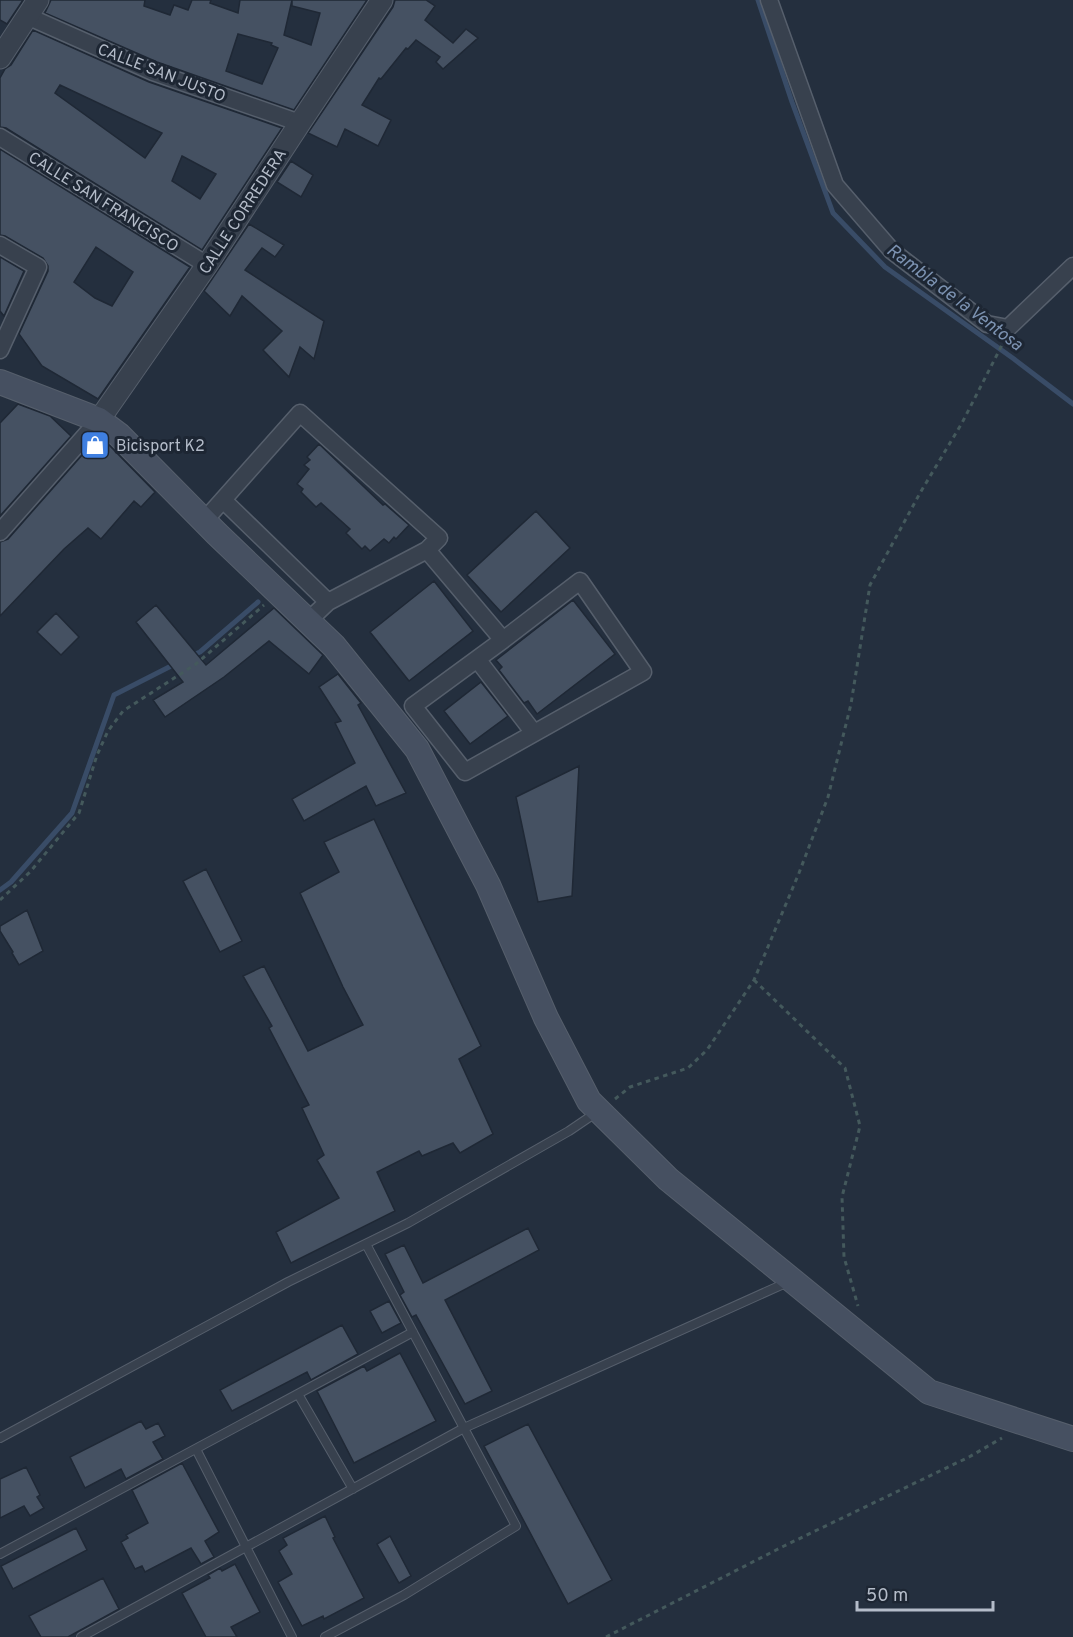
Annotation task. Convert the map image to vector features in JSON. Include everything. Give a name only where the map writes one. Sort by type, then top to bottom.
[{"type":"main road","points":[[0,382],[99,420],[119,435],[204,521],[334,646],[417,749],[488,885],[546,1018],[589,1101],[668,1179],[929,1392],[1073,1439]]},
{"type":"street","name":"CALLE CORREDERA","points":[[99,420],[207,265],[382,0]]},
{"type":"street","points":[[769,0],[835,185],[892,251],[987,324],[1008,328],[1073,266]]},
{"type":"street","name":"CALLE SAN JUSTO","points":[[32,8],[153,72],[300,123]]},
{"type":"street","points":[[0,58],[6,34],[32,8]]},
{"type":"street","name":"CALLE SAN FRANCISCO","points":[[0,137],[207,265]]},
{"type":"street","points":[[0,246],[38,267],[0,350]]},
{"type":"street","points":[[204,521],[300,412],[433,544],[503,639]]},
{"type":"street","points":[[0,532],[99,420]]},
{"type":"street","points":[[223,500],[328,602]]},
{"type":"street","points":[[308,621],[328,602],[433,544]]},
{"type":"street","points":[[580,581],[643,672],[465,772],[413,706],[503,639],[580,581]]},
{"type":"street","points":[[477,659],[534,733]]},
{"type":"lane","points":[[0,1438],[288,1282],[429,1212],[569,1131],[599,1111]]},
{"type":"lane","points":[[325,1637],[404,1595],[516,1527],[366,1244]]},
{"type":"lane","points":[[81,1637],[464,1428],[792,1280]]},
{"type":"lane","points":[[0,1554],[412,1332]]},
{"type":"lane","points":[[298,1394],[353,1489]]},
{"type":"lane","points":[[196,1449],[292,1637]]},
{"type":"path","points":[[599,1111],[630,1087],[688,1068],[707,1050],[754,980],[828,797],[851,704],[870,585],[920,493],[962,423],[1000,349]]},
{"type":"path","points":[[0,900],[30,872],[79,813],[97,755],[108,731],[123,711],[196,664],[278,592]]},
{"type":"path","points":[[754,980],[845,1068],[860,1126],[842,1197],[844,1257],[860,1312]]},
{"type":"path","points":[[606,1637],[784,1546],[969,1457],[1027,1424]]},
{"type":"building","points":[[0,0],[23,0],[7,24],[0,20]]},
{"type":"building","points":[[51,0],[145,0],[144,6],[170,15],[174,5],[188,10],[192,0],[211,0],[210,3],[238,13],[240,0],[292,0],[367,0],[294,110],[157,62],[45,13]],"holes":[[[292,0],[292,6],[320,13],[311,45],[284,35]],[[238,34],[272,43],[271,45],[278,48],[262,84],[226,71]]]},
{"type":"building","points":[[395,0],[426,0],[435,6],[425,20],[453,43],[466,29],[478,38],[443,69],[436,62],[440,57],[416,40],[408,49],[406,48],[381,79],[379,78],[362,105],[391,120],[378,146],[345,129],[337,147],[308,133],[393,7]]},
{"type":"building","points":[[33,30],[149,82],[282,128],[202,250],[6,128],[0,127],[0,78],[5,69],[11,65]],"holes":[[[60,85],[162,133],[145,158],[55,93]],[[182,156],[216,174],[200,199],[172,181]]]},
{"type":"building","points":[[0,149],[190,267],[98,399],[42,366],[19,334],[48,271],[48,266],[43,258],[0,235]],"holes":[[[96,247],[133,272],[112,306],[95,298],[74,282]]]},
{"type":"building","points":[[291,161],[313,175],[301,197],[277,182]]},
{"type":"building","points":[[249,224],[284,245],[275,257],[262,248],[245,270],[324,321],[314,359],[300,347],[289,377],[263,350],[282,331],[242,296],[230,316],[204,291]]},
{"type":"building","points":[[0,257],[24,271],[4,316],[0,311]]},
{"type":"building","points":[[18,404],[50,416],[71,436],[0,516],[0,423]]},
{"type":"building","points":[[98,437],[110,446],[155,492],[141,507],[134,501],[101,539],[88,528],[64,549],[0,616],[0,542],[8,539]]},
{"type":"building","points":[[319,444],[383,505],[385,504],[409,525],[396,539],[394,537],[389,543],[384,539],[370,551],[365,546],[362,549],[346,533],[350,529],[321,503],[316,507],[301,492],[303,489],[297,484],[309,469],[304,465],[310,460],[307,457]]},
{"type":"building","points":[[536,511],[570,548],[501,612],[467,575]]},
{"type":"building","points":[[434,581],[473,631],[409,681],[370,632]]},
{"type":"building","points":[[573,600],[615,654],[537,714],[528,701],[524,703],[499,670],[502,667],[496,660]]},
{"type":"building","points":[[156,605],[206,665],[274,608],[323,655],[309,674],[269,641],[224,677],[165,717],[153,700],[183,682],[136,622]]},
{"type":"building","points":[[56,613],[79,637],[61,655],[37,632]]},
{"type":"building","points":[[338,674],[361,703],[358,705],[406,793],[376,806],[366,786],[304,821],[292,799],[355,763],[335,723],[341,721],[319,687]]},
{"type":"building","points":[[481,682],[508,716],[470,744],[444,711]]},
{"type":"building","points":[[579,766],[572,896],[538,902],[516,797]]},
{"type":"building","points":[[374,819],[481,1046],[459,1059],[493,1134],[460,1153],[453,1143],[422,1156],[419,1151],[377,1172],[395,1211],[291,1263],[276,1232],[339,1198],[317,1160],[324,1155],[302,1108],[309,1105],[269,1028],[272,1026],[243,976],[264,966],[308,1051],[363,1025],[300,893],[339,872],[324,842]]},
{"type":"building","points":[[206,869],[242,941],[220,952],[183,881]]},
{"type":"building","points":[[27,910],[43,951],[19,965],[0,931],[0,926]]},
{"type":"building","points":[[528,1228],[539,1250],[445,1300],[492,1391],[465,1404],[416,1315],[412,1317],[400,1295],[404,1292],[385,1254],[404,1245],[423,1283]]},
{"type":"building","points":[[389,1301],[401,1323],[382,1333],[370,1311]]},
{"type":"building","points":[[342,1325],[358,1354],[311,1380],[307,1372],[232,1411],[220,1390]]},
{"type":"building","points":[[400,1353],[436,1421],[354,1463],[317,1391],[364,1366],[367,1371]]},
{"type":"building","points":[[141,1421],[146,1429],[158,1423],[165,1436],[153,1442],[163,1459],[126,1479],[121,1469],[85,1488],[70,1457]]},
{"type":"building","points":[[528,1424],[612,1580],[568,1604],[484,1446]]},
{"type":"building","points":[[182,1463],[219,1532],[205,1541],[214,1557],[201,1564],[191,1548],[145,1572],[142,1566],[135,1569],[121,1542],[128,1538],[126,1535],[148,1523],[132,1490]]},
{"type":"building","points":[[26,1467],[40,1495],[37,1497],[44,1508],[30,1516],[24,1506],[0,1518],[0,1479]]},
{"type":"building","points":[[325,1516],[335,1537],[333,1538],[364,1598],[324,1619],[323,1616],[302,1626],[278,1582],[292,1574],[279,1551],[287,1545],[283,1538]]},
{"type":"building","points":[[76,1528],[87,1550],[13,1589],[1,1566]]},
{"type":"building","points":[[390,1536],[411,1576],[399,1583],[377,1544]]},
{"type":"building","points":[[235,1564],[260,1612],[231,1627],[237,1637],[206,1637],[182,1593],[210,1578],[208,1575],[220,1568],[222,1571]]},
{"type":"building","points":[[103,1578],[119,1609],[68,1637],[41,1637],[29,1616]]},
{"type":"waterway","name":"Rambla de la Ventosa","points":[[758,0],[792,102],[833,213],[885,267],[1073,404]]},
{"type":"waterway","points":[[191,656],[200,652],[258,602]]},
{"type":"waterway","points":[[0,890],[11,882],[72,813],[114,695],[177,663]]},
{"type":"place","name":"Bicisport K2","points":[[95,445]]}]
